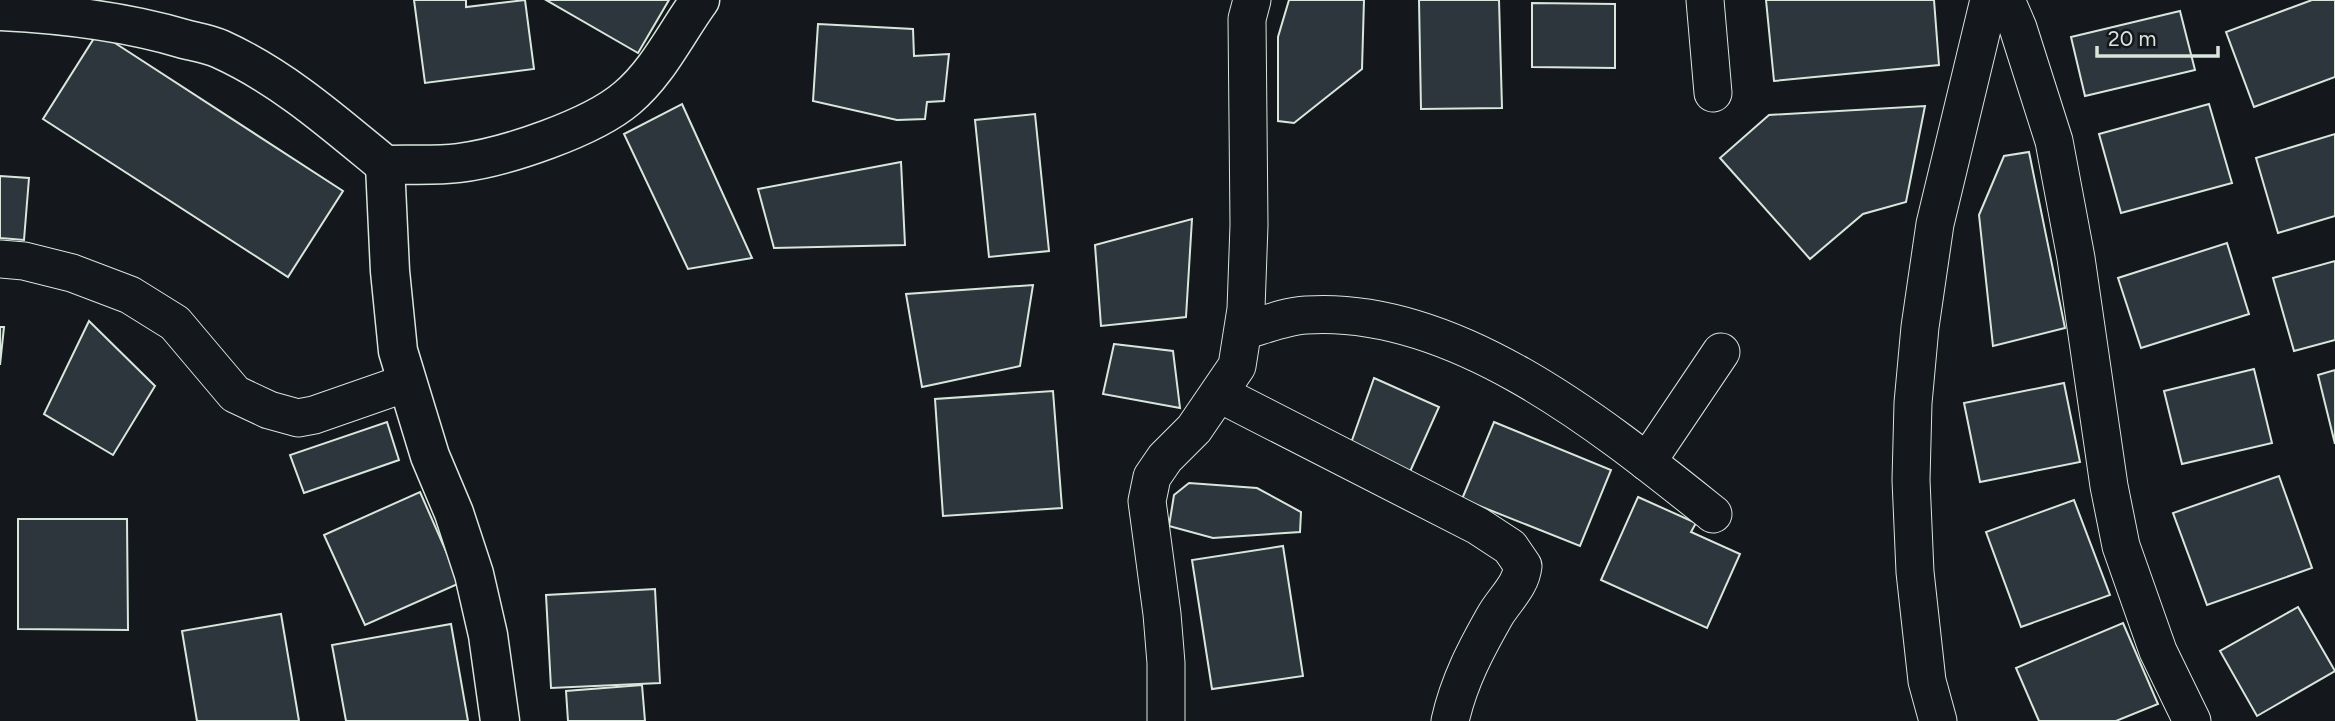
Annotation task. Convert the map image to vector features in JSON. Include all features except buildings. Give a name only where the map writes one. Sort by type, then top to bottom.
[{"type":"street","points":[[0,11],[52,13],[107,22],[218,48],[270,75],[385,165],[460,163],[565,133],[594,118],[626,99],[641,84],[658,64],[700,0]]},
{"type":"street","points":[[1166,721],[1166,663],[1162,614],[1147,501],[1152,477],[1165,458],[1194,429],[1237,366],[1244,331],[1249,225],[1247,19],[1252,0]]},
{"type":"street","points":[[1705,0],[1713,93]]},
{"type":"street","points":[[1938,721],[1927,681],[1915,572],[1911,480],[1913,403],[1920,327],[1935,224],[1989,0]]},
{"type":"street","points":[[2006,0],[2018,28],[2054,141],[2076,258],[2120,546],[2158,650],[2192,721]]},
{"type":"street","points":[[385,165],[398,351],[430,456],[454,513],[474,574],[488,635],[500,721]]},
{"type":"street","points":[[0,259],[24,261],[72,272],[130,295],[175,323],[235,394],[269,410],[298,418],[314,415],[407,383]]},
{"type":"street","points":[[1244,331],[1304,315],[1348,315],[1392,322],[1441,338],[1488,359],[1541,388],[1647,462],[1713,514]]},
{"type":"street","points":[[1647,462],[1721,352]]},
{"type":"street","points":[[1220,394],[1478,526],[1510,547],[1523,566],[1522,577],[1471,658],[1450,721]]}]
